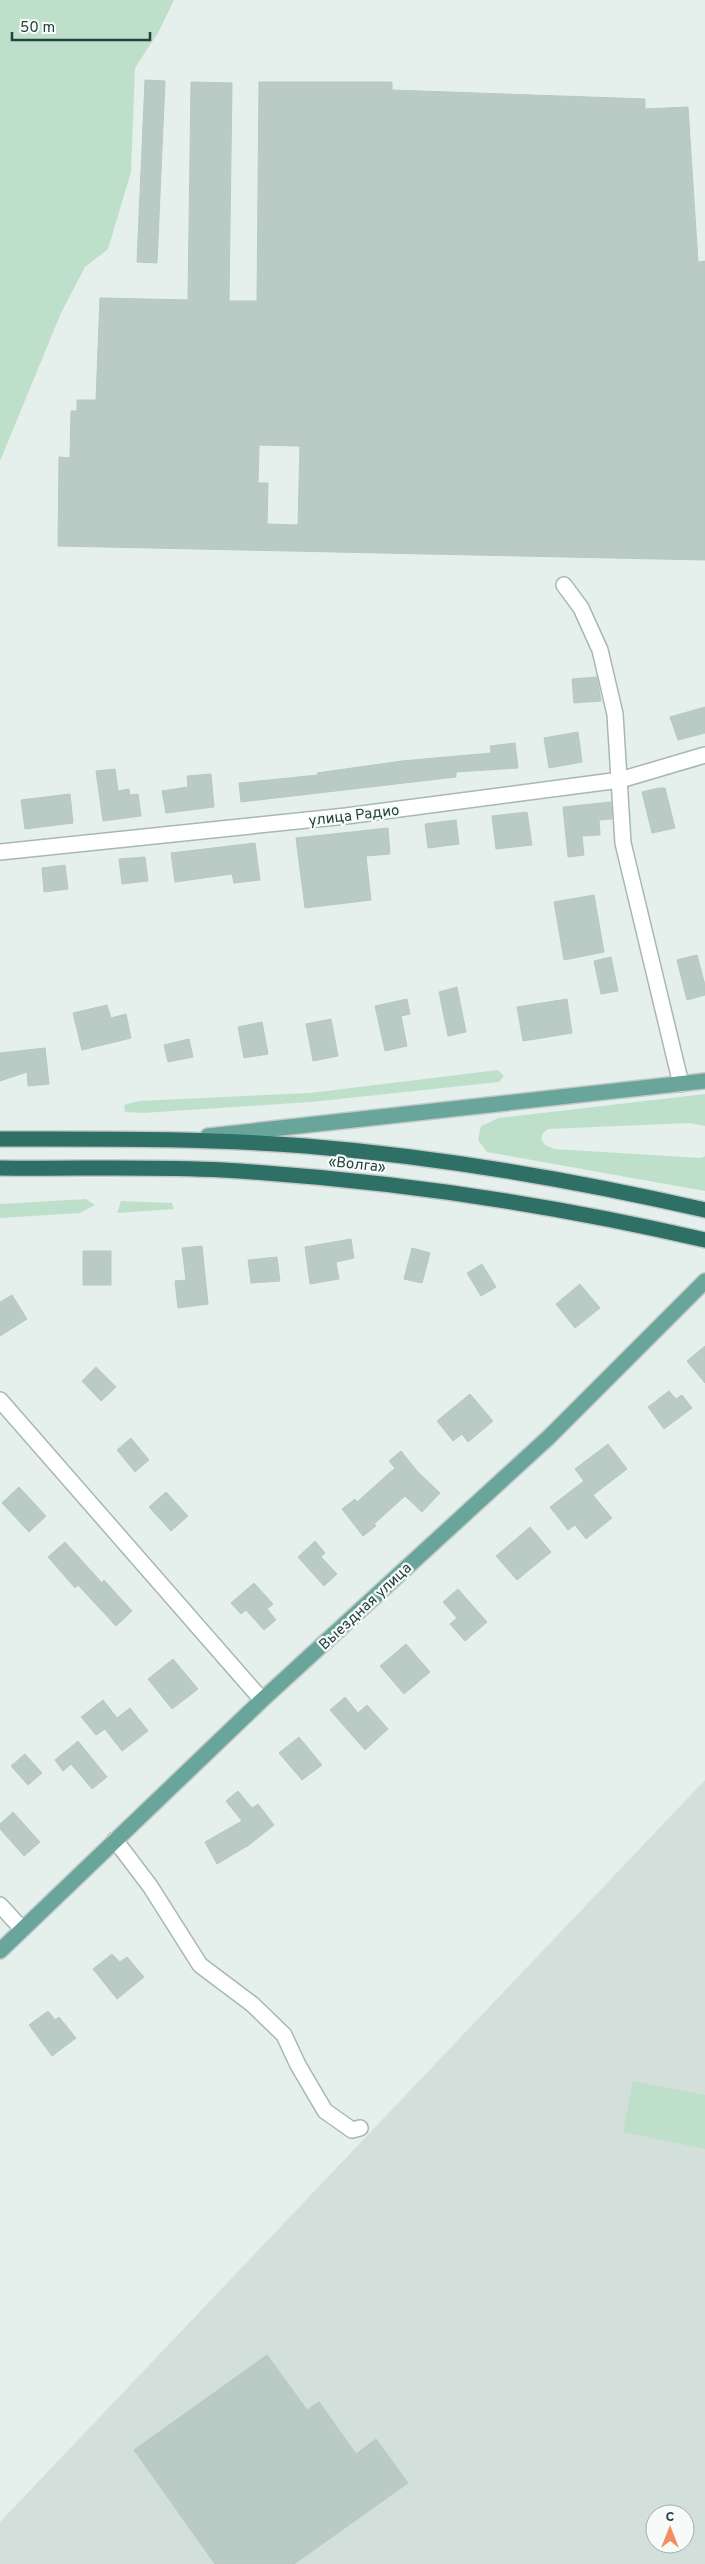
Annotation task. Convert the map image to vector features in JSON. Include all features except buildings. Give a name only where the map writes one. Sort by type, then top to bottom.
[{"type":"highway","name":"«Волга»","points":[[0,1139],[179,1139],[307,1146],[467,1165],[592,1186],[705,1210]]},
{"type":"highway","name":"«Волга»","points":[[0,1168],[221,1170],[340,1180],[456,1193],[631,1223],[705,1240]]},
{"type":"main road","points":[[179,1139],[520,1103],[705,1081]]},
{"type":"main road","name":"Выездная улица","points":[[0,1951],[262,1700],[548,1437],[705,1281]]},
{"type":"street","points":[[564,585],[581,608],[600,650],[615,714],[624,843],[681,1084]]},
{"type":"street","name":"улица Радио","points":[[0,852],[346,816],[620,780],[705,755]]},
{"type":"street","points":[[0,1400],[262,1700]]},
{"type":"street","points":[[115,1840],[150,1886],[200,1965],[252,2004],[284,2035],[298,2065],[325,2111],[352,2130],[360,2128]]},
{"type":"street","points":[[0,1905],[22,1929]]},
{"type":"shaded area","points":[[705,1780],[705,2564],[0,2564],[0,2522]]},
{"type":"green space","points":[[0,0],[174,0],[159,31],[135,68],[131,172],[108,249],[85,267],[61,313],[0,461]]},
{"type":"green space","points":[[498,1070],[504,1076],[499,1082],[311,1102],[143,1113],[125,1112],[124,1105],[139,1101],[310,1093]]},
{"type":"green space","points":[[705,1094],[705,1126],[689,1123],[548,1129],[543,1133],[541,1139],[545,1145],[554,1149],[701,1158],[705,1156],[705,1191],[487,1152],[478,1140],[481,1126],[499,1118]]},
{"type":"green space","points":[[86,1199],[95,1205],[80,1213],[0,1218],[0,1204]]},
{"type":"green space","points":[[121,1201],[172,1203],[174,1209],[117,1213]]},
{"type":"green space","points":[[633,2081],[705,2095],[705,2149],[623,2132]]}]
